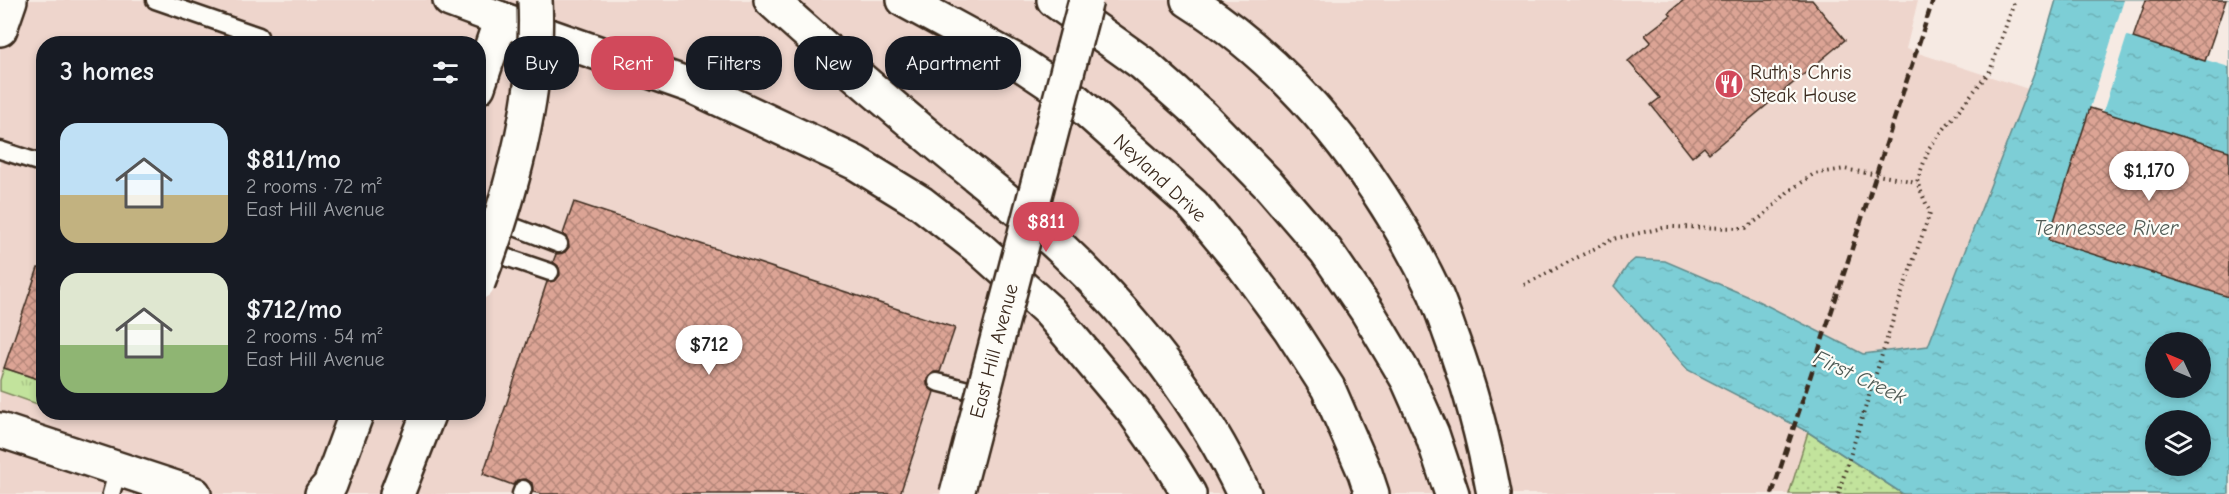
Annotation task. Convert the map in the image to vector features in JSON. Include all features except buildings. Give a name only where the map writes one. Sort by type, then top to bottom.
[{"type":"main road","points":[[0,29],[10,0]]},
{"type":"main road","points":[[450,0],[692,86],[856,163],[921,203],[979,248],[1048,311],[1134,412],[1189,494]]},
{"type":"main road","points":[[486,260],[514,174],[528,102],[534,52],[535,0]]},
{"type":"main road","points":[[771,0],[900,113],[1064,250],[1105,293],[1167,367],[1209,429],[1244,494]]},
{"type":"main road","name":"Neyland Drive","points":[[904,0],[1018,62],[1075,100],[1193,205],[1250,274],[1290,329],[1328,388],[1372,494]]},
{"type":"main road","points":[[1054,0],[1142,63],[1202,116],[1269,185],[1326,251],[1367,311],[1408,380],[1432,434],[1452,494]]},
{"type":"main road","name":"East Hill Avenue","points":[[957,494],[1086,0]]},
{"type":"main road","points":[[1188,0],[1263,57],[1318,111],[1377,189],[1436,295],[1470,389],[1494,494]]},
{"type":"main road","points":[[486,63],[501,19]]},
{"type":"main road","points":[[322,494],[330,485],[354,420]]},
{"type":"main road","points":[[397,494],[426,420]]},
{"type":"main road","points":[[0,430],[114,481],[194,494]]},
{"type":"lane","points":[[155,0],[259,36]]},
{"type":"lane","points":[[0,150],[36,161]]},
{"type":"lane","points":[[486,216],[559,244]]},
{"type":"lane","points":[[486,251],[550,272]]},
{"type":"lane","points":[[937,382],[983,394]]},
{"type":"path","points":[[1838,494],[1898,304],[1930,213],[1917,182],[1929,148],[1990,71],[2015,0]]},
{"type":"path","points":[[1524,285],[1613,239],[1667,227],[1746,228],[1764,215],[1788,191],[1814,174],[1844,169],[1917,182]]},
{"type":"shaded area","points":[[0,0],[1918,0],[1906,49],[2028,89],[1928,346],[1863,354],[1746,295],[1716,284],[1635,259],[1622,273],[1688,370],[1808,432],[1789,494],[0,494]]},
{"type":"green space","points":[[4,368],[36,379],[36,404],[0,391],[0,380]]},
{"type":"green space","points":[[1808,432],[1903,494],[1789,494]]},
{"type":"water","name":"Tennessee River","points":[[2056,0],[2229,0],[2229,494],[1903,494],[1808,432],[1688,370],[1614,286],[1628,265],[1635,259],[1665,261],[1754,299],[1863,354],[1928,346],[2036,68]]},
{"type":"pier","points":[[2124,0],[2229,0],[2229,67],[2127,36],[2103,112],[2090,108]]},
{"type":"railway","points":[[1772,494],[1933,0]]},
{"type":"place","name":"Ruth's Chris Steak House","points":[[1729,84]]},
{"type":"water label","name":"First Creek","points":[[1860,377]]}]
